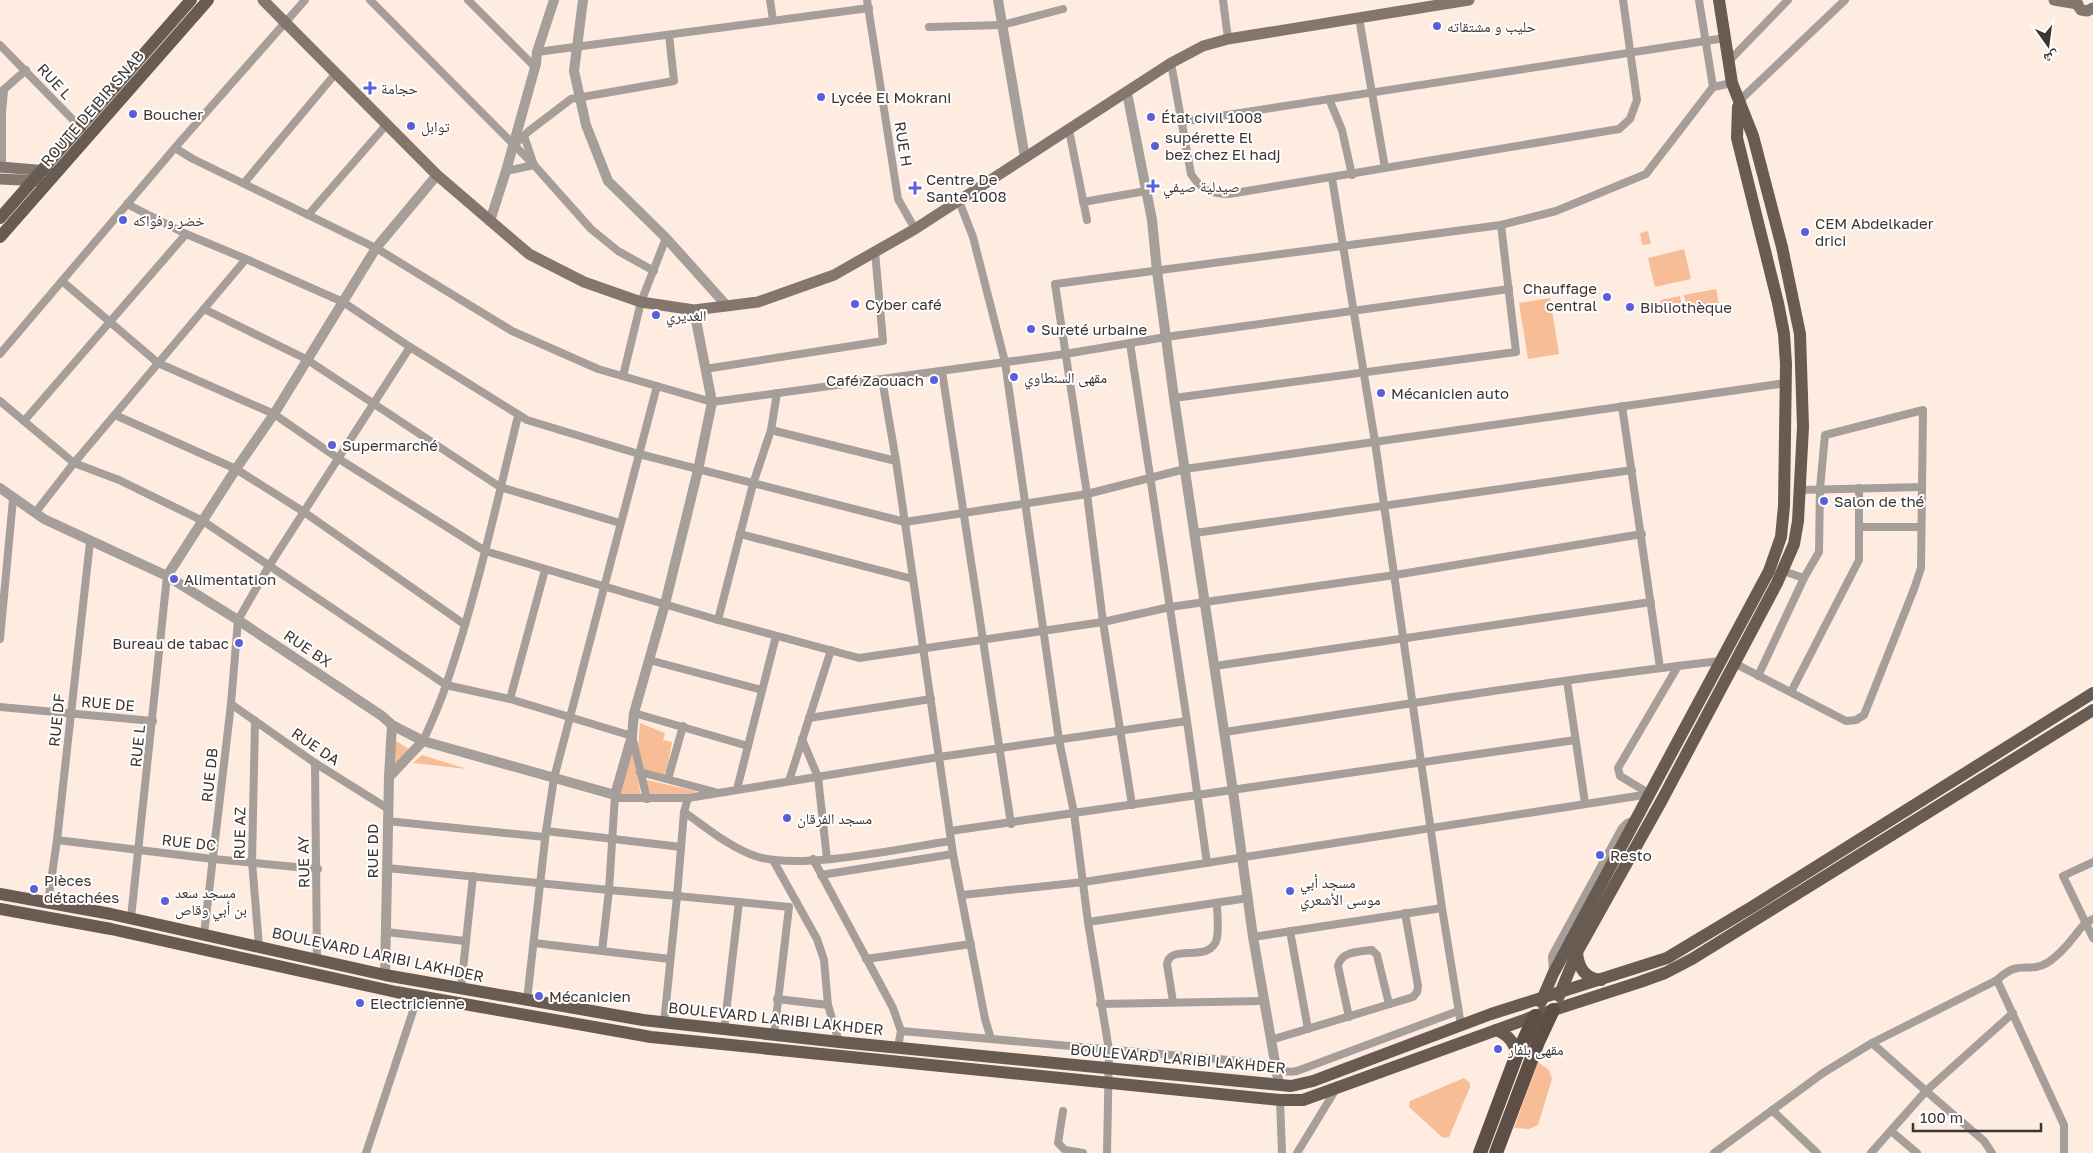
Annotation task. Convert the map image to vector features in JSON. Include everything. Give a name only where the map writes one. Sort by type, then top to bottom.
[{"type":"highway","points":[[1496,1153],[1538,1042],[1553,1010]]},
{"type":"highway","points":[[1483,1152],[1491,1124],[1516,1057],[1535,1016]]},
{"type":"highway","points":[[1491,1124],[1505,1128]]},
{"type":"main road","name":"ROUTE DE BIR SNAB","points":[[0,237],[53,178],[85,132],[191,0]]},
{"type":"main road","name":"ROUTE DE BIR SNAB","points":[[0,218],[43,169],[85,132],[208,0]]},
{"type":"main road","points":[[263,0],[437,175],[529,254],[584,282],[641,302],[694,310],[758,302],[834,275],[915,229],[1171,63],[1202,46],[1228,39],[1461,1]]},
{"type":"main road","points":[[1535,1016],[1553,974],[1635,820],[1656,797],[1734,664],[1783,571],[1796,534],[1803,427],[1802,354],[1797,311],[1753,136],[1732,83],[1719,0]]},
{"type":"main road","points":[[2054,0],[2076,2],[2082,10],[2093,9]]},
{"type":"main road","points":[[1553,1010],[1577,952],[1656,797],[1721,659],[1769,571],[1781,537],[1785,490],[1786,383],[1784,334],[1737,138],[1738,102]]},
{"type":"main road","points":[[1,171],[43,169],[53,178]]},
{"type":"main road","points":[[1,171],[33,180],[53,178]]},
{"type":"main road","points":[[1786,383],[1802,380]]},
{"type":"main road","points":[[1785,490],[1800,490]]},
{"type":"main road","points":[[1721,659],[1734,664]]},
{"type":"main road","name":"BOULEVARD LARIBI LAKHDER","points":[[0,894],[131,918],[385,975],[664,1023],[1291,1086],[1313,1081],[1461,1025],[1543,997],[1646,966],[1684,949],[2093,693]]},
{"type":"main road","name":"BOULEVARD LARIBI LAKHDER","points":[[0,909],[111,929],[418,996],[684,1042],[1280,1100],[1303,1100],[1535,1016],[1665,973],[1692,959],[2093,710]]},
{"type":"main road","points":[[1577,952],[1579,962],[1585,973],[1591,978],[1601,980]]},
{"type":"main road","points":[[384,989],[385,975]]},
{"type":"main road","points":[[1496,1030],[1503,1033],[1512,1042],[1516,1057]]},
{"type":"street","points":[[0,354],[175,148],[305,0]]},
{"type":"street","points":[[370,0],[534,165],[591,229],[618,251],[654,271]]},
{"type":"street","points":[[468,0],[535,67]]},
{"type":"street","points":[[490,221],[514,145],[535,67],[537,52],[554,0]]},
{"type":"street","points":[[583,0],[574,71],[586,125],[608,181],[666,238],[727,306]]},
{"type":"street","points":[[770,0],[773,20]]},
{"type":"street","points":[[998,0],[1026,158]]},
{"type":"street","points":[[1223,0],[1228,39]]},
{"type":"street","points":[[1171,63],[1191,174],[1200,186],[1211,193],[1229,194],[1619,129],[1630,119],[1637,100],[1624,0]]},
{"type":"street","points":[[1699,0],[1713,87]]},
{"type":"street","points":[[1729,61],[1788,0]]},
{"type":"street","points":[[1738,102],[1845,0]]},
{"type":"street","points":[[537,52],[773,20],[868,4]]},
{"type":"street","name":"RUE H","points":[[868,4],[898,199],[915,229]]},
{"type":"street","points":[[929,27],[1002,25],[1063,9]]},
{"type":"street","points":[[1359,18],[1385,168]]},
{"type":"street","points":[[514,145],[564,104],[579,97],[674,81],[669,35]]},
{"type":"street","points":[[1181,122],[1725,38]]},
{"type":"street","name":"RUE L","points":[[0,45],[85,132]]},
{"type":"street","points":[[1,171],[2,92],[26,70]]},
{"type":"street","points":[[244,183],[336,73]]},
{"type":"street","points":[[1132,805],[1103,622],[1087,494],[1055,284],[1501,225],[1556,210],[1646,174],[1713,87],[1732,83]]},
{"type":"street","points":[[1127,93],[1152,220],[1174,398],[1234,791],[1241,858],[1279,1086]]},
{"type":"street","points":[[1329,99],[1342,130],[1352,175]]},
{"type":"street","points":[[308,215],[387,124]]},
{"type":"street","points":[[1069,130],[1087,220]]},
{"type":"street","points":[[524,136],[534,165]]},
{"type":"street","points":[[175,148],[376,248],[512,331],[598,369],[712,402],[1065,354],[1166,337],[1509,289]]},
{"type":"street","points":[[506,172],[534,165]]},
{"type":"street","points":[[168,576],[274,414],[306,359],[376,248],[437,175]]},
{"type":"street","points":[[1332,178],[1385,506],[1442,908],[1461,1025]]},
{"type":"street","points":[[1083,202],[1146,191]]},
{"type":"street","points":[[959,201],[973,237],[1006,362],[1059,740],[1074,813],[1100,1004],[1109,1050],[1107,1153]]},
{"type":"street","points":[[127,204],[186,234],[343,302],[518,416],[638,454],[905,522],[1087,494],[1150,476],[1185,469],[1786,383]]},
{"type":"street","points":[[1174,398],[1363,371],[1516,352],[1501,225]]},
{"type":"street","points":[[24,421],[186,234]]},
{"type":"street","points":[[623,376],[641,302],[666,238]]},
{"type":"street","points":[[705,369],[883,341],[875,252]]},
{"type":"street","points":[[35,513],[74,463],[246,259]]},
{"type":"street","points":[[62,281],[158,363],[274,414],[339,458],[485,551],[718,620],[859,658],[1103,622],[1170,607],[1395,575],[1642,534]]},
{"type":"street","points":[[204,309],[306,359],[500,487],[620,523]]},
{"type":"street","points":[[602,951],[609,890],[615,795],[632,736],[634,713],[665,604],[698,470],[712,402],[694,310]]},
{"type":"street","points":[[1130,343],[1207,863]]},
{"type":"street","points":[[238,620],[269,566],[410,347]]},
{"type":"street","points":[[942,371],[1011,824]]},
{"type":"street","points":[[882,379],[924,648],[953,854],[991,1039]]},
{"type":"street","points":[[527,1000],[554,778],[657,386]]},
{"type":"street","points":[[718,620],[740,534],[771,430],[777,393]]},
{"type":"street","points":[[0,401],[74,463],[119,480],[203,521],[446,685],[510,699],[632,736]]},
{"type":"street","points":[[1622,406],[1660,668]]},
{"type":"street","points":[[1734,664],[1846,721],[1856,720],[1864,715],[1921,568],[1923,410],[1825,436],[1820,488],[1819,552],[1804,578],[1758,676]]},
{"type":"street","points":[[115,415],[236,470],[304,512],[464,624]]},
{"type":"street","points":[[389,777],[423,742],[446,685],[485,551],[518,416]]},
{"type":"street","points":[[771,430],[896,461]]},
{"type":"street","points":[[1194,533],[1632,470]]},
{"type":"street","points":[[1800,490],[1820,488],[1922,487]]},
{"type":"street","name":"RUE BX","points":[[0,488],[35,513],[90,542],[168,576],[238,620],[382,716],[392,725],[423,742],[615,795]]},
{"type":"street","points":[[1791,692],[1859,560],[1859,488]]},
{"type":"street","points":[[0,639],[13,499]]},
{"type":"street","points":[[1859,527],[1921,527]]},
{"type":"street","points":[[740,534],[913,579]]},
{"type":"street","name":"RUE DF","points":[[48,902],[57,840],[90,542]]},
{"type":"street","points":[[510,699],[545,570]]},
{"type":"street","points":[[1783,571],[1804,578]]},
{"type":"street","name":"RUE L","points":[[131,918],[168,576]]},
{"type":"street","points":[[1215,666],[1651,602]]},
{"type":"street","name":"RUE DB","points":[[204,934],[231,704],[238,620]]},
{"type":"street","points":[[738,789],[776,636]]},
{"type":"street","points":[[789,781],[830,650]]},
{"type":"street","points":[[1225,732],[1721,659]]},
{"type":"street","points":[[650,660],[762,690]]},
{"type":"street","points":[[1656,797],[1620,776],[1618,768],[1678,666]]},
{"type":"street","points":[[1567,681],[1585,803]]},
{"type":"street","points":[[809,718],[931,699]]},
{"type":"street","name":"RUE DA","points":[[231,704],[316,764],[387,808]]},
{"type":"street","name":"RUE DE","points":[[0,707],[153,721]]},
{"type":"street","points":[[634,713],[748,746]]},
{"type":"street","name":"RUE AZ","points":[[255,721],[252,862],[259,946]]},
{"type":"street","points":[[615,795],[619,798],[688,798],[1187,721]]},
{"type":"street","name":"RUE DD","points":[[385,975],[387,808],[392,725]]},
{"type":"street","points":[[668,779],[683,726]]},
{"type":"street","points":[[632,736],[647,799]]},
{"type":"street","points":[[802,739],[818,777],[827,859]]},
{"type":"street","points":[[950,831],[1011,824],[1074,813],[1575,740]]},
{"type":"street","name":"RUE AY","points":[[316,764],[317,960]]},
{"type":"street","points":[[640,772],[719,793]]},
{"type":"street","points":[[962,895],[1084,882],[1585,803],[1656,797]]},
{"type":"street","points":[[664,1023],[684,812],[688,798]]},
{"type":"street","points":[[684,812],[726,841],[754,856],[773,860],[827,859],[951,841]]},
{"type":"street","points":[[387,821],[681,847]]},
{"type":"street","name":"RUE DC","points":[[57,840],[139,851],[318,869]]},
{"type":"street","points":[[821,875],[953,854]]},
{"type":"street","points":[[813,859],[893,1008],[901,1031],[898,1047]]},
{"type":"street","points":[[773,860],[818,939],[824,960],[828,1005],[839,1042]]},
{"type":"street","points":[[2093,862],[2064,876],[2093,938]]},
{"type":"street","points":[[387,868],[789,907],[774,1035]]},
{"type":"street","points":[[461,988],[473,876]]},
{"type":"street","points":[[1088,922],[1248,898]]},
{"type":"street","points":[[724,1030],[739,902]]},
{"type":"street","points":[[1173,1002],[1167,964],[1168,958],[1172,954],[1203,952],[1211,948],[1217,939],[1217,903]]},
{"type":"street","points":[[1253,936],[1442,908]]},
{"type":"street","points":[[1271,1040],[1413,997],[1417,992],[1418,986],[1405,913]]},
{"type":"street","points":[[1720,1151],[1823,1073],[1872,1043],[1997,980],[2007,971],[2018,966],[2033,967],[2046,964],[2085,923],[2093,919]]},
{"type":"street","points":[[1290,931],[1308,1029]]},
{"type":"street","points":[[386,932],[465,941]]},
{"type":"street","points":[[534,943],[670,959]]},
{"type":"street","points":[[866,959],[971,944]]},
{"type":"street","points":[[1349,1017],[1338,966],[1344,954],[1372,950],[1375,952],[1390,1004]]},
{"type":"street","points":[[1997,980],[2064,1125],[2064,1153]]},
{"type":"street","points":[[366,1153],[418,996]]},
{"type":"street","points":[[777,999],[828,1005]]},
{"type":"street","points":[[1100,1004],[1264,1000]]},
{"type":"street","points":[[901,1031],[1262,1063],[1285,1072],[1297,1071],[1458,1011]]},
{"type":"street","points":[[1871,1153],[1926,1091],[2013,1013]]},
{"type":"street","points":[[1872,1043],[1984,1141],[1992,1153]]},
{"type":"street","points":[[1297,1153],[1336,1089]]},
{"type":"street","points":[[1280,1100],[1282,1153]]},
{"type":"street","points":[[1772,1110],[1817,1153]]},
{"type":"street","points":[[1063,1111],[1058,1143],[1065,1150],[1083,1153]]},
{"type":"street","points":[[1891,1131],[1917,1153]]},
{"type":"shaded area","points":[[1648,231],[1651,244],[1642,245],[1640,233]]},
{"type":"shaded area","points":[[1684,249],[1691,279],[1655,287],[1648,258]]},
{"type":"shaded area","points":[[1716,289],[1719,303],[1687,309],[1684,295]]},
{"type":"shaded area","points":[[1680,296],[1683,310],[1664,313],[1660,307],[1661,300]]},
{"type":"shaded area","points":[[1550,298],[1559,354],[1528,359],[1519,303]]},
{"type":"shaded area","points":[[640,723],[665,733],[663,740],[672,742],[667,771],[663,775],[644,771],[638,747]]},
{"type":"shaded area","points":[[392,738],[410,750],[392,772]]},
{"type":"shaded area","points":[[632,750],[641,795],[618,795]]},
{"type":"shaded area","points":[[422,755],[467,769],[413,763]]},
{"type":"shaded area","points":[[647,780],[695,791],[695,793],[648,798],[645,782]]},
{"type":"shaded area","points":[[1538,1062],[1549,1070],[1552,1079],[1538,1125],[1529,1129],[1514,1128]]},
{"type":"shaded area","points":[[1464,1078],[1470,1083],[1470,1087],[1449,1137],[1443,1138],[1409,1107],[1410,1101]]},
{"type":"place","name":"حليب و مشتقاته","points":[[1437,26]]},
{"type":"place","name":"حجامة","points":[[370,88]]},
{"type":"place","name":"Lycée El Mokrani","points":[[821,97]]},
{"type":"place","name":"Boucher","points":[[133,114]]},
{"type":"place","name":"État civil 1008","points":[[1151,117]]},
{"type":"place","name":"توابل","points":[[411,126]]},
{"type":"place","name":"supérette El bez chez El hadj","points":[[1155,146]]},
{"type":"place","name":"صيدلية صيفي","points":[[1153,186]]},
{"type":"place","name":"Centre De Sante 1008","points":[[915,188]]},
{"type":"place","name":"خضر و فواكه","points":[[123,220]]},
{"type":"place","name":"CEM Abdelkader drici","points":[[1805,232]]},
{"type":"place","name":"Chauffage central","points":[[1607,297]]},
{"type":"place","name":"Cyber café","points":[[855,304]]},
{"type":"place","name":"Bibliothèque","points":[[1630,307]]},
{"type":"place","name":"الغديري","points":[[656,315]]},
{"type":"place","name":"Sureté urbaine","points":[[1031,329]]},
{"type":"place","name":"مقهى السنطاوي","points":[[1014,377]]},
{"type":"place","name":"Café Zaouach","points":[[934,380]]},
{"type":"place","name":"Mécanicien auto","points":[[1381,393]]},
{"type":"place","name":"Supermarché","points":[[332,445]]},
{"type":"place","name":"Salon de thé","points":[[1824,501]]},
{"type":"place","name":"Alimentation","points":[[174,579]]},
{"type":"place","name":"Bureau de tabac","points":[[239,643]]},
{"type":"place","name":"مسجد الفرقان","points":[[787,818]]},
{"type":"place","name":"Resto","points":[[1600,855]]},
{"type":"place","name":"Pièces détachées","points":[[34,889]]},
{"type":"place","name":"مسجد أبي موسى الأشعري","points":[[1290,891]]},
{"type":"place","name":"مسجد سعد بن أبي وقاص","points":[[165,901]]},
{"type":"place","name":"Mécanicien","points":[[539,996]]},
{"type":"place","name":"Electricienne","points":[[360,1003]]},
{"type":"place","name":"مقهى بلفار","points":[[1498,1049]]}]
